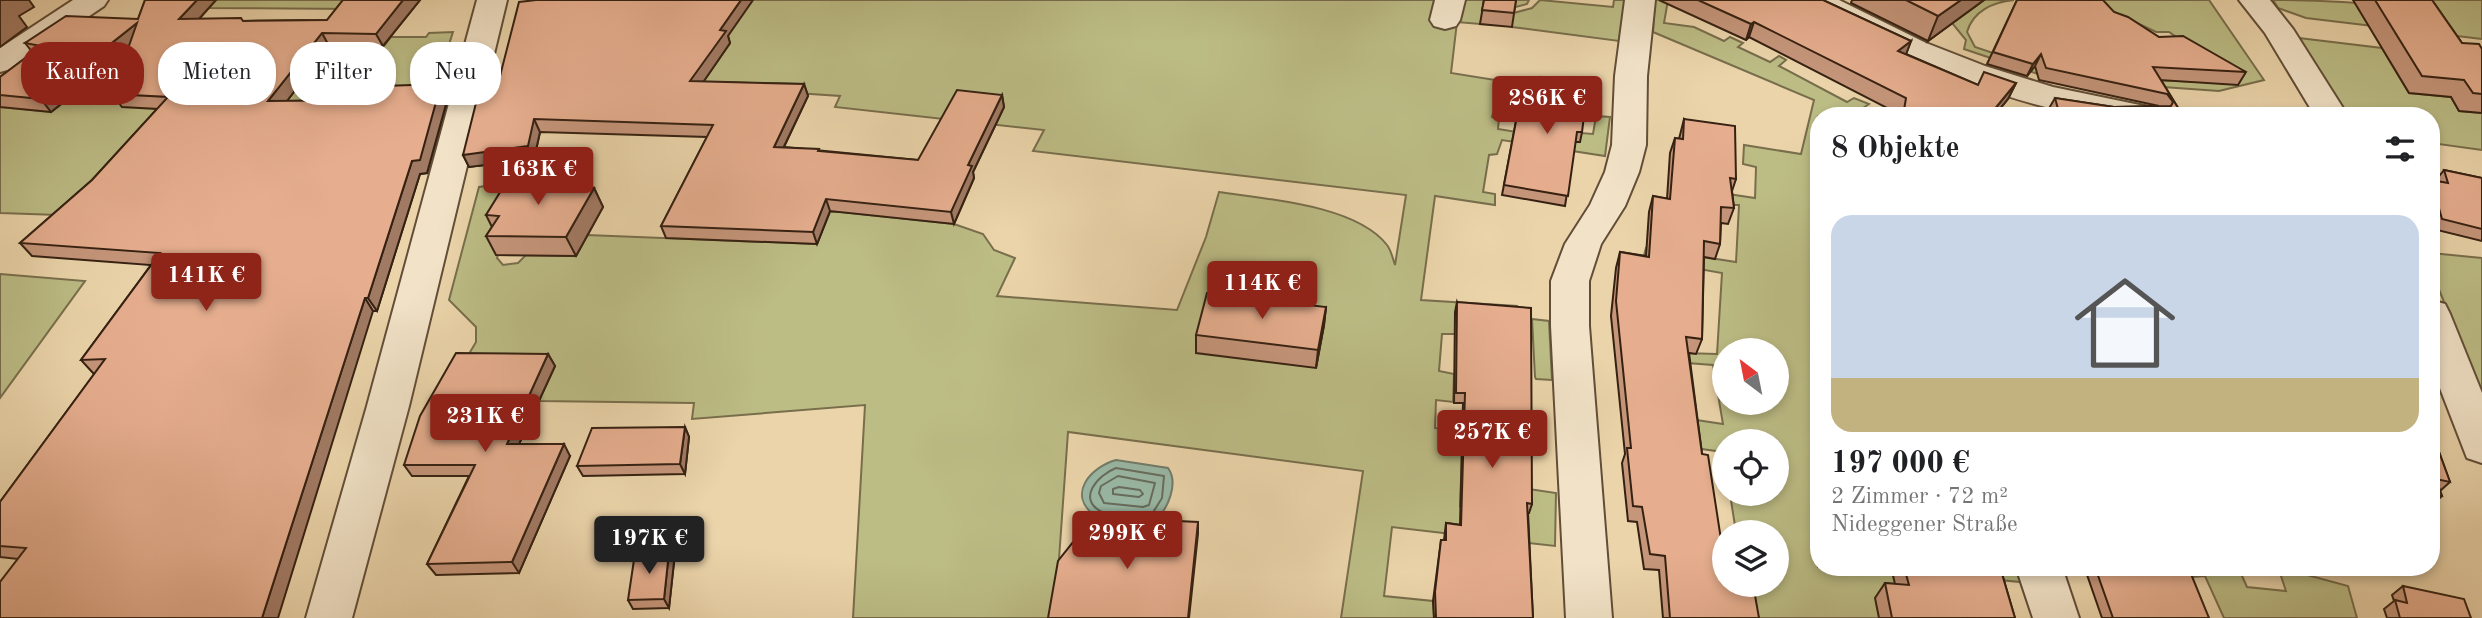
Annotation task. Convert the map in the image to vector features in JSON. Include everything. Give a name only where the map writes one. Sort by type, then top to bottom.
[{"type":"street","points":[[0,62],[93,0]]},
{"type":"street","points":[[329,618],[382,428],[492,0]]},
{"type":"street","points":[[1589,618],[1570,326],[1570,281],[1583,244],[1606,206],[1622,172],[1629,145],[1631,76],[1640,0]]},
{"type":"street","points":[[1814,0],[2017,102],[2086,107]]},
{"type":"street","points":[[2254,0],[2278,29],[2326,107]]},
{"type":"street","points":[[2440,337],[2482,446]]},
{"type":"street","points":[[2042,576],[2056,618]]},
{"type":"green space","points":[[215,0],[361,0],[355,9],[207,8]]},
{"type":"green space","points":[[680,0],[1529,0],[1527,4],[1482,16],[1480,24],[1457,22],[1451,73],[1539,87],[1538,95],[1507,90],[1505,94],[1499,94],[1492,117],[1499,119],[1498,129],[1579,142],[1581,133],[1593,134],[1596,116],[1610,117],[1605,156],[1502,140],[1497,154],[1489,155],[1483,192],[1495,194],[1495,205],[1435,196],[1421,300],[1517,306],[1518,317],[1455,334],[1442,334],[1439,371],[1454,374],[1453,402],[1436,400],[1435,428],[1463,429],[1460,506],[1529,489],[1556,493],[1555,546],[1392,527],[1384,596],[1433,601],[1434,618],[1341,618],[1363,471],[1068,432],[1058,573],[1049,618],[853,618],[865,405],[692,419],[694,403],[539,401],[463,364],[476,342],[476,327],[449,300],[479,187],[523,181],[497,258],[503,265],[518,263],[526,255],[575,256],[587,235],[817,244],[830,212],[841,212],[954,224],[983,234],[994,250],[1015,258],[997,296],[1177,310],[1206,237],[1219,192],[1285,201],[1333,212],[1373,232],[1387,245],[1395,265],[1406,195],[1033,151],[1044,130],[835,107],[840,96],[693,86]]},
{"type":"green space","points":[[1540,0],[1613,7],[1614,0],[1625,0],[1619,41],[1512,27],[1510,14],[1532,8]]},
{"type":"green space","points":[[1655,0],[1668,0],[1664,23],[1694,27],[1724,41],[1730,37],[1743,43],[1738,47],[1770,62],[1779,56],[1786,60],[1779,66],[1847,102],[1854,98],[1869,104],[1864,107],[1812,107],[1814,100],[1653,32]]},
{"type":"green space","points":[[1971,0],[2014,0],[1991,5],[1974,18],[1967,32],[1975,47],[2097,88],[2035,73],[1964,49],[1966,40],[1952,23],[1976,6]]},
{"type":"green space","points":[[2096,0],[2209,0],[2264,80],[2219,91],[2149,86],[2145,80],[2201,82],[2179,39],[2169,32],[2156,32],[2101,6]]},
{"type":"green space","points":[[2273,0],[2413,8],[2409,0],[2482,0],[2482,39],[2306,18],[2278,8]]},
{"type":"green space","points":[[453,32],[450,42],[410,42],[410,105],[415,105],[88,216],[0,213],[0,107],[51,112],[60,105],[144,105],[144,51],[158,52],[158,105],[276,105],[276,54],[290,54],[290,105],[396,105],[396,42],[387,42],[391,37],[426,37],[429,33]]},
{"type":"green space","points":[[2299,38],[2382,48],[2409,93],[2451,97],[2459,111],[2482,113],[2482,150],[2440,144],[2440,107],[2343,107]]},
{"type":"green space","points":[[1810,117],[1810,576],[2019,576],[2021,582],[1988,579],[1879,618],[1749,618],[1746,597],[1789,597],[1789,520],[1734,520],[1732,506],[1789,506],[1789,429],[1712,429],[1712,450],[1687,447],[1683,418],[1723,424],[1721,415],[1789,415],[1789,338],[1718,338],[1722,273],[1643,259],[1646,248],[1736,262],[1739,205],[1726,205],[1675,186],[1755,198],[1756,167],[1743,164],[1744,145],[1801,154]]},
{"type":"green space","points":[[2440,254],[2482,258],[2482,395],[2440,292]]},
{"type":"green space","points":[[0,274],[85,281],[0,398]]},
{"type":"green space","points":[[1532,319],[1549,321],[1552,380],[1535,377]]},
{"type":"green space","points":[[1684,353],[1712,354],[1712,365],[1687,363]]},
{"type":"green space","points":[[2205,576],[2242,576],[2247,587],[2286,591],[2281,576],[2311,576],[2348,586],[2357,618],[2224,618]]},
{"type":"water","points":[[1116,460],[1168,468],[1172,488],[1164,510],[1155,521],[1108,521],[1095,516],[1087,508],[1082,490],[1085,482],[1098,469]]},
{"type":"building","points":[[145,0],[197,0],[179,19],[241,18],[243,21],[327,20],[343,0],[403,0],[376,34],[322,33],[315,42],[290,42],[290,73],[276,91],[276,42],[158,42],[158,96],[144,96],[144,42],[130,42],[137,23],[113,42],[27,42],[66,16],[138,19]]},
{"type":"building","points":[[741,0],[720,30],[726,31],[690,81],[804,84],[774,147],[918,160],[957,90],[1002,95],[968,165],[972,166],[951,212],[826,199],[813,232],[661,226],[713,125],[534,119],[528,146],[463,155],[476,105],[501,105],[501,72],[519,2]]},
{"type":"building","points":[[1484,0],[1516,0],[1514,13],[1482,10]]},
{"type":"building","points":[[1698,0],[1823,0],[1911,41],[1898,51],[1978,85],[1984,72],[2016,83],[1996,107],[1904,107],[1906,98],[1754,22],[1751,24]]},
{"type":"building","points":[[1906,0],[1961,0],[1938,16]]},
{"type":"building","points":[[2017,0],[2103,0],[2114,12],[2128,17],[2159,37],[2183,36],[2246,72],[2153,67],[2177,107],[2114,107],[2171,106],[2173,102],[2167,94],[2046,68],[2041,54],[2033,64],[1993,52]]},
{"type":"building","points":[[2375,0],[2432,0],[2462,43],[2479,44],[2482,49],[2482,94],[2473,93],[2464,80],[2422,76]]},
{"type":"building","points":[[21,61],[21,97],[0,95],[0,77]]},
{"type":"building","points":[[1541,77],[1588,84],[1582,132],[1577,132],[1568,196],[1504,185],[1523,84],[1539,87]]},
{"type":"building","points":[[410,85],[410,105],[435,105],[420,160],[412,161],[368,298],[365,298],[262,618],[0,618],[0,582],[26,548],[0,546],[0,502],[105,359],[81,360],[160,253],[20,243],[92,180],[161,105],[276,105],[276,101],[290,101],[290,105],[396,105],[396,86]]},
{"type":"building","points":[[2055,98],[2114,107],[2058,107]]},
{"type":"building","points":[[1684,119],[1735,126],[1736,179],[1730,178],[1734,208],[1721,207],[1720,244],[1704,241],[1702,339],[1686,337],[1702,454],[1708,455],[1712,506],[1716,506],[1718,520],[1712,520],[1712,597],[1755,597],[1759,618],[1670,618],[1665,556],[1650,554],[1642,507],[1633,506],[1627,448],[1631,448],[1616,301],[1620,252],[1649,257],[1653,196],[1670,199],[1675,138],[1683,139]]},
{"type":"building","points":[[2444,170],[2482,178],[2482,229],[2442,219],[2440,182],[2448,183]]},
{"type":"building","points":[[510,176],[580,178],[575,188],[594,188],[566,237],[486,236],[499,216],[486,215]]},
{"type":"building","points":[[1207,293],[1326,307],[1318,350],[1196,335]]},
{"type":"building","points":[[1457,302],[1531,308],[1532,504],[1527,503],[1533,618],[1436,618],[1435,592],[1441,540],[1446,540],[1446,523],[1461,525],[1465,393],[1456,393]]},
{"type":"building","points":[[456,353],[548,354],[507,444],[564,444],[512,562],[427,564],[475,465],[404,465],[420,416]]},
{"type":"building","points":[[685,427],[680,464],[577,466],[592,428]]},
{"type":"building","points":[[2440,455],[2450,482],[2440,480]]},
{"type":"building","points":[[1093,517],[1198,522],[1188,618],[1048,618],[1058,561]]},
{"type":"building","points":[[669,552],[664,599],[628,600],[635,553]]},
{"type":"building","points":[[1906,576],[2003,576],[2015,618],[1892,618],[1885,583],[1909,585]]},
{"type":"building","points":[[2098,576],[2192,576],[2209,618],[2113,618]]},
{"type":"building","points":[[2403,586],[2464,599],[2471,618],[2400,618],[2395,600],[2407,603]]}]
